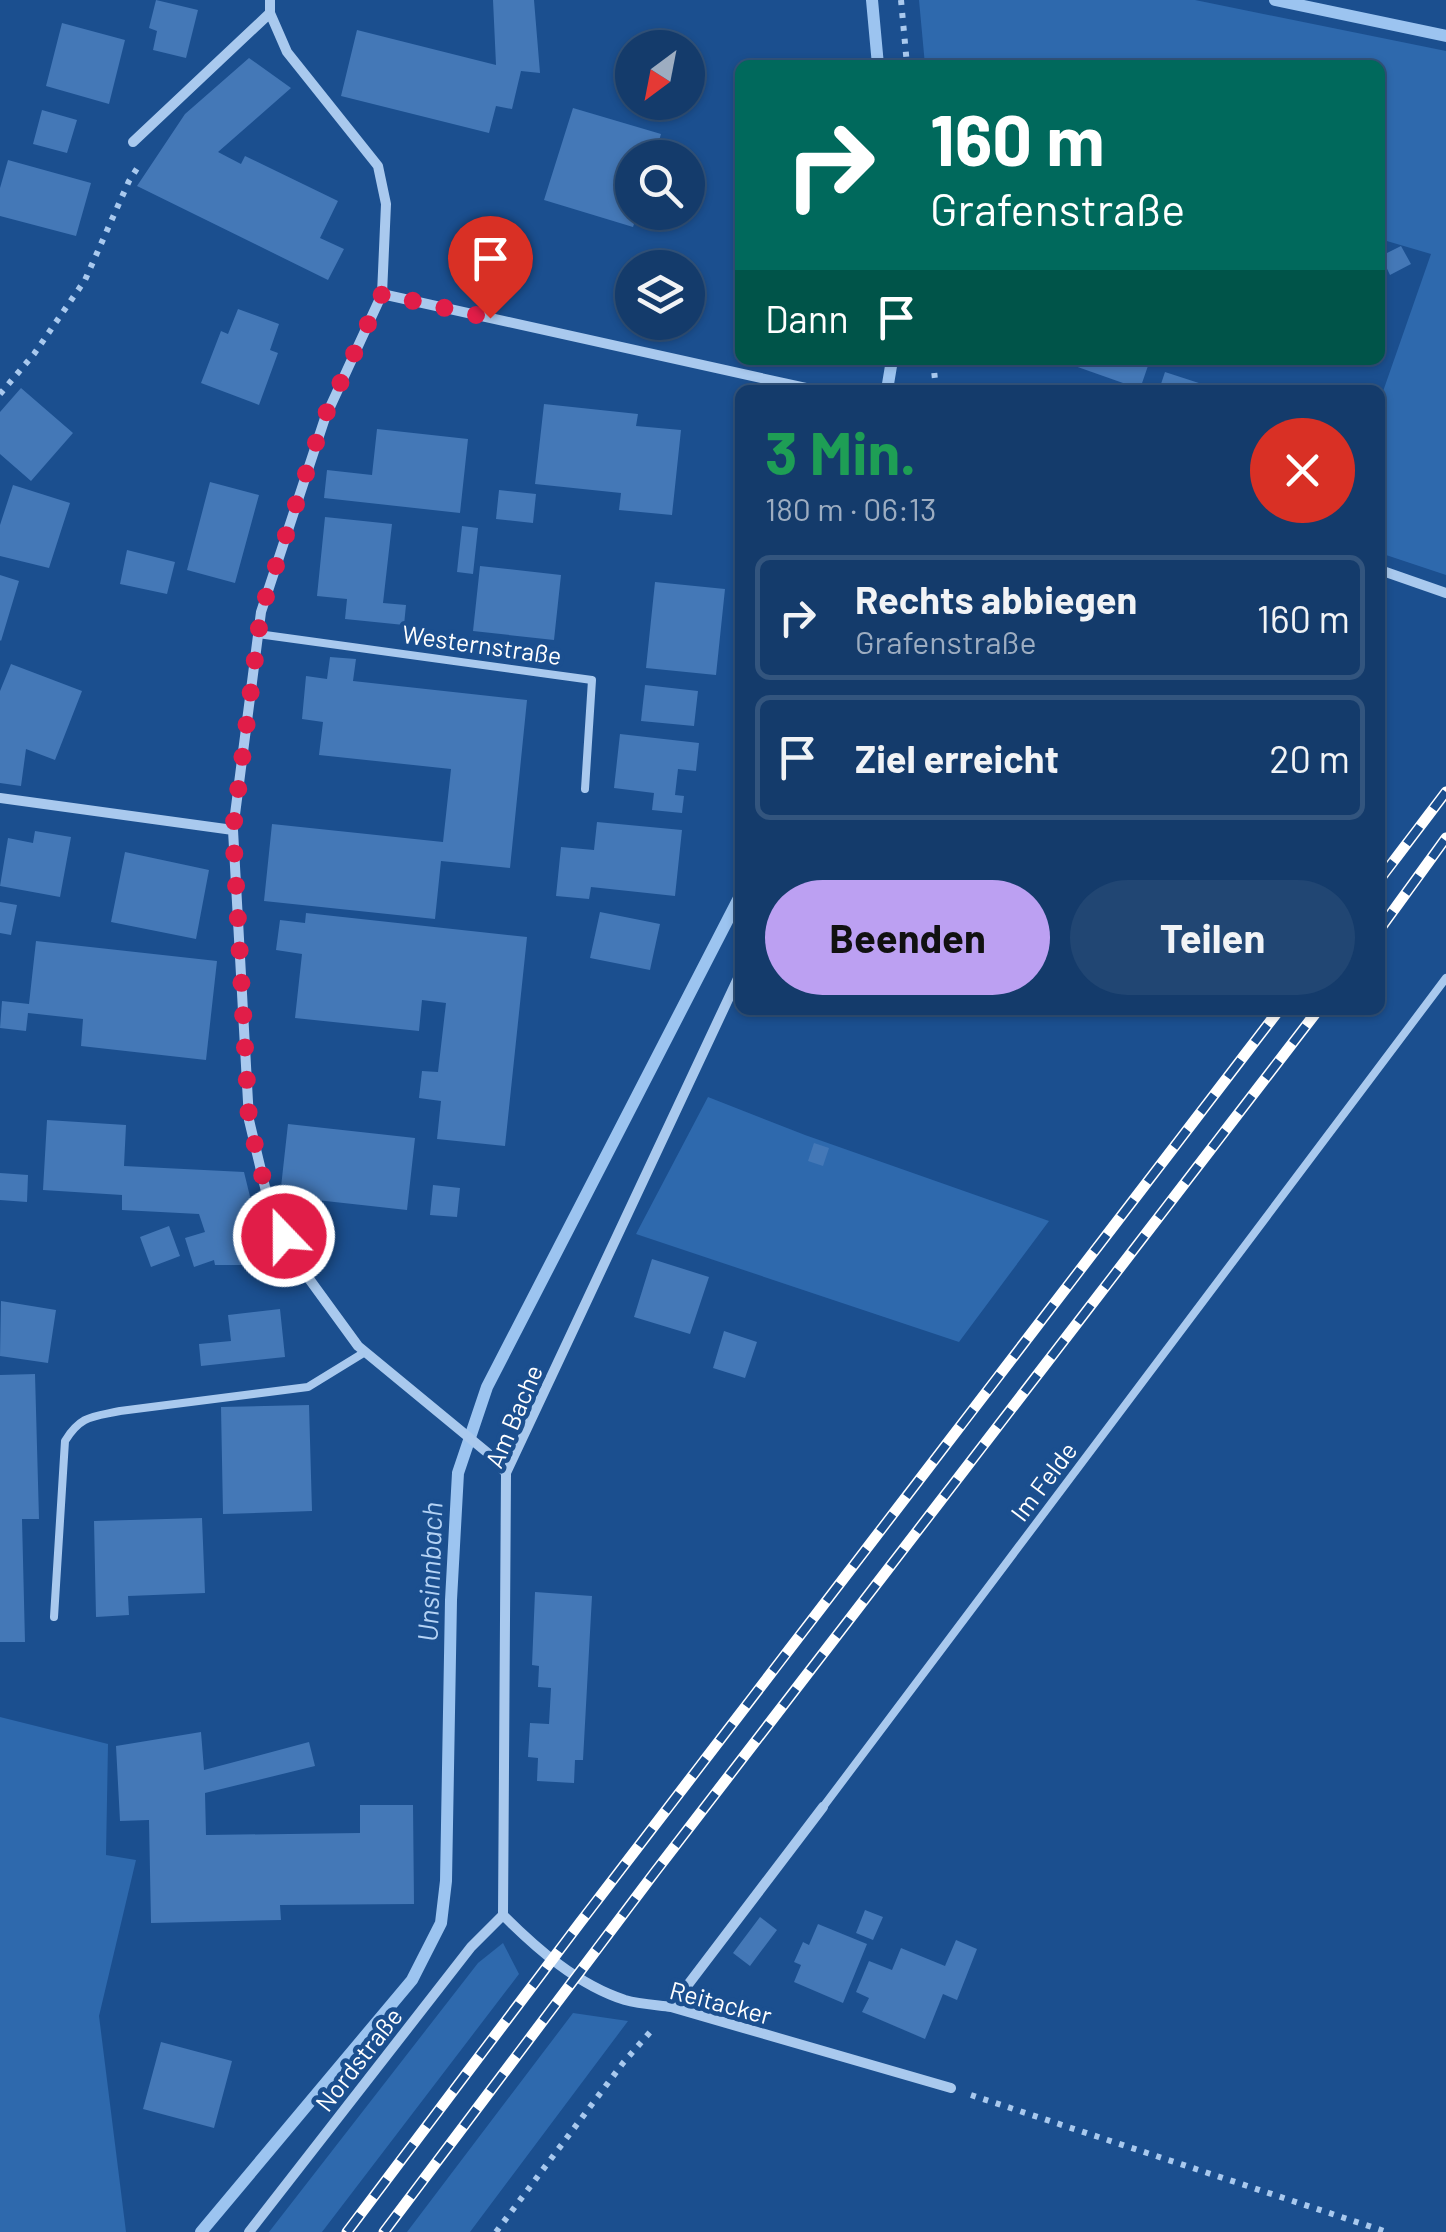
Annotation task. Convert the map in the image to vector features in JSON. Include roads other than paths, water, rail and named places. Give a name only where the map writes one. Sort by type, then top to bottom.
[{"type":"street","points":[[270,0],[270,13],[288,52],[378,166],[386,204],[382,294],[324,418],[261,612],[233,830],[249,1120],[270,1208],[299,1265],[358,1346],[489,1454],[506,1473]]},
{"type":"street","points":[[134,142],[270,13]]},
{"type":"street","points":[[382,294],[792,385]]},
{"type":"street","points":[[1385,572],[1446,594]]},
{"type":"street","points":[[0,798],[233,830]]},
{"type":"street","name":"Am Bache","points":[[503,1915],[506,1473],[735,985]]},
{"type":"street","name":"Im Felde","points":[[671,2007],[822,1807]]},
{"type":"street","name":"Reitacker","points":[[503,1915],[532,1944],[597,1990],[628,2001],[671,2007],[951,2088]]},
{"type":"street","name":"Nordstraße","points":[[249,2232],[471,1947],[503,1915]]},
{"type":"lane","name":"Westernstraße","points":[[258,634],[592,680],[585,789]]},
{"type":"lane","name":"Im Felde","points":[[822,1807],[1446,978]]},
{"type":"lane","points":[[54,1617],[65,1440],[75,1426],[90,1417],[120,1411],[308,1386],[365,1352]]},
{"type":"waterway","name":"Unsinnbach","points":[[872,0],[878,60]]},
{"type":"waterway","points":[[1275,0],[1446,36]]},
{"type":"waterway","name":"Unsinnbach","points":[[888,385],[891,365]]},
{"type":"waterway","name":"Unsinnbach","points":[[201,2232],[412,1980],[441,1923],[446,1881],[451,1600],[458,1473],[487,1387],[735,906]]},
{"type":"railway","points":[[1385,872],[1446,792]]},
{"type":"railway","points":[[1385,922],[1446,838]]},
{"type":"railway","points":[[347,2232],[1275,1015]]},
{"type":"railway","points":[[384,2232],[655,1872],[1314,1015]]}]
